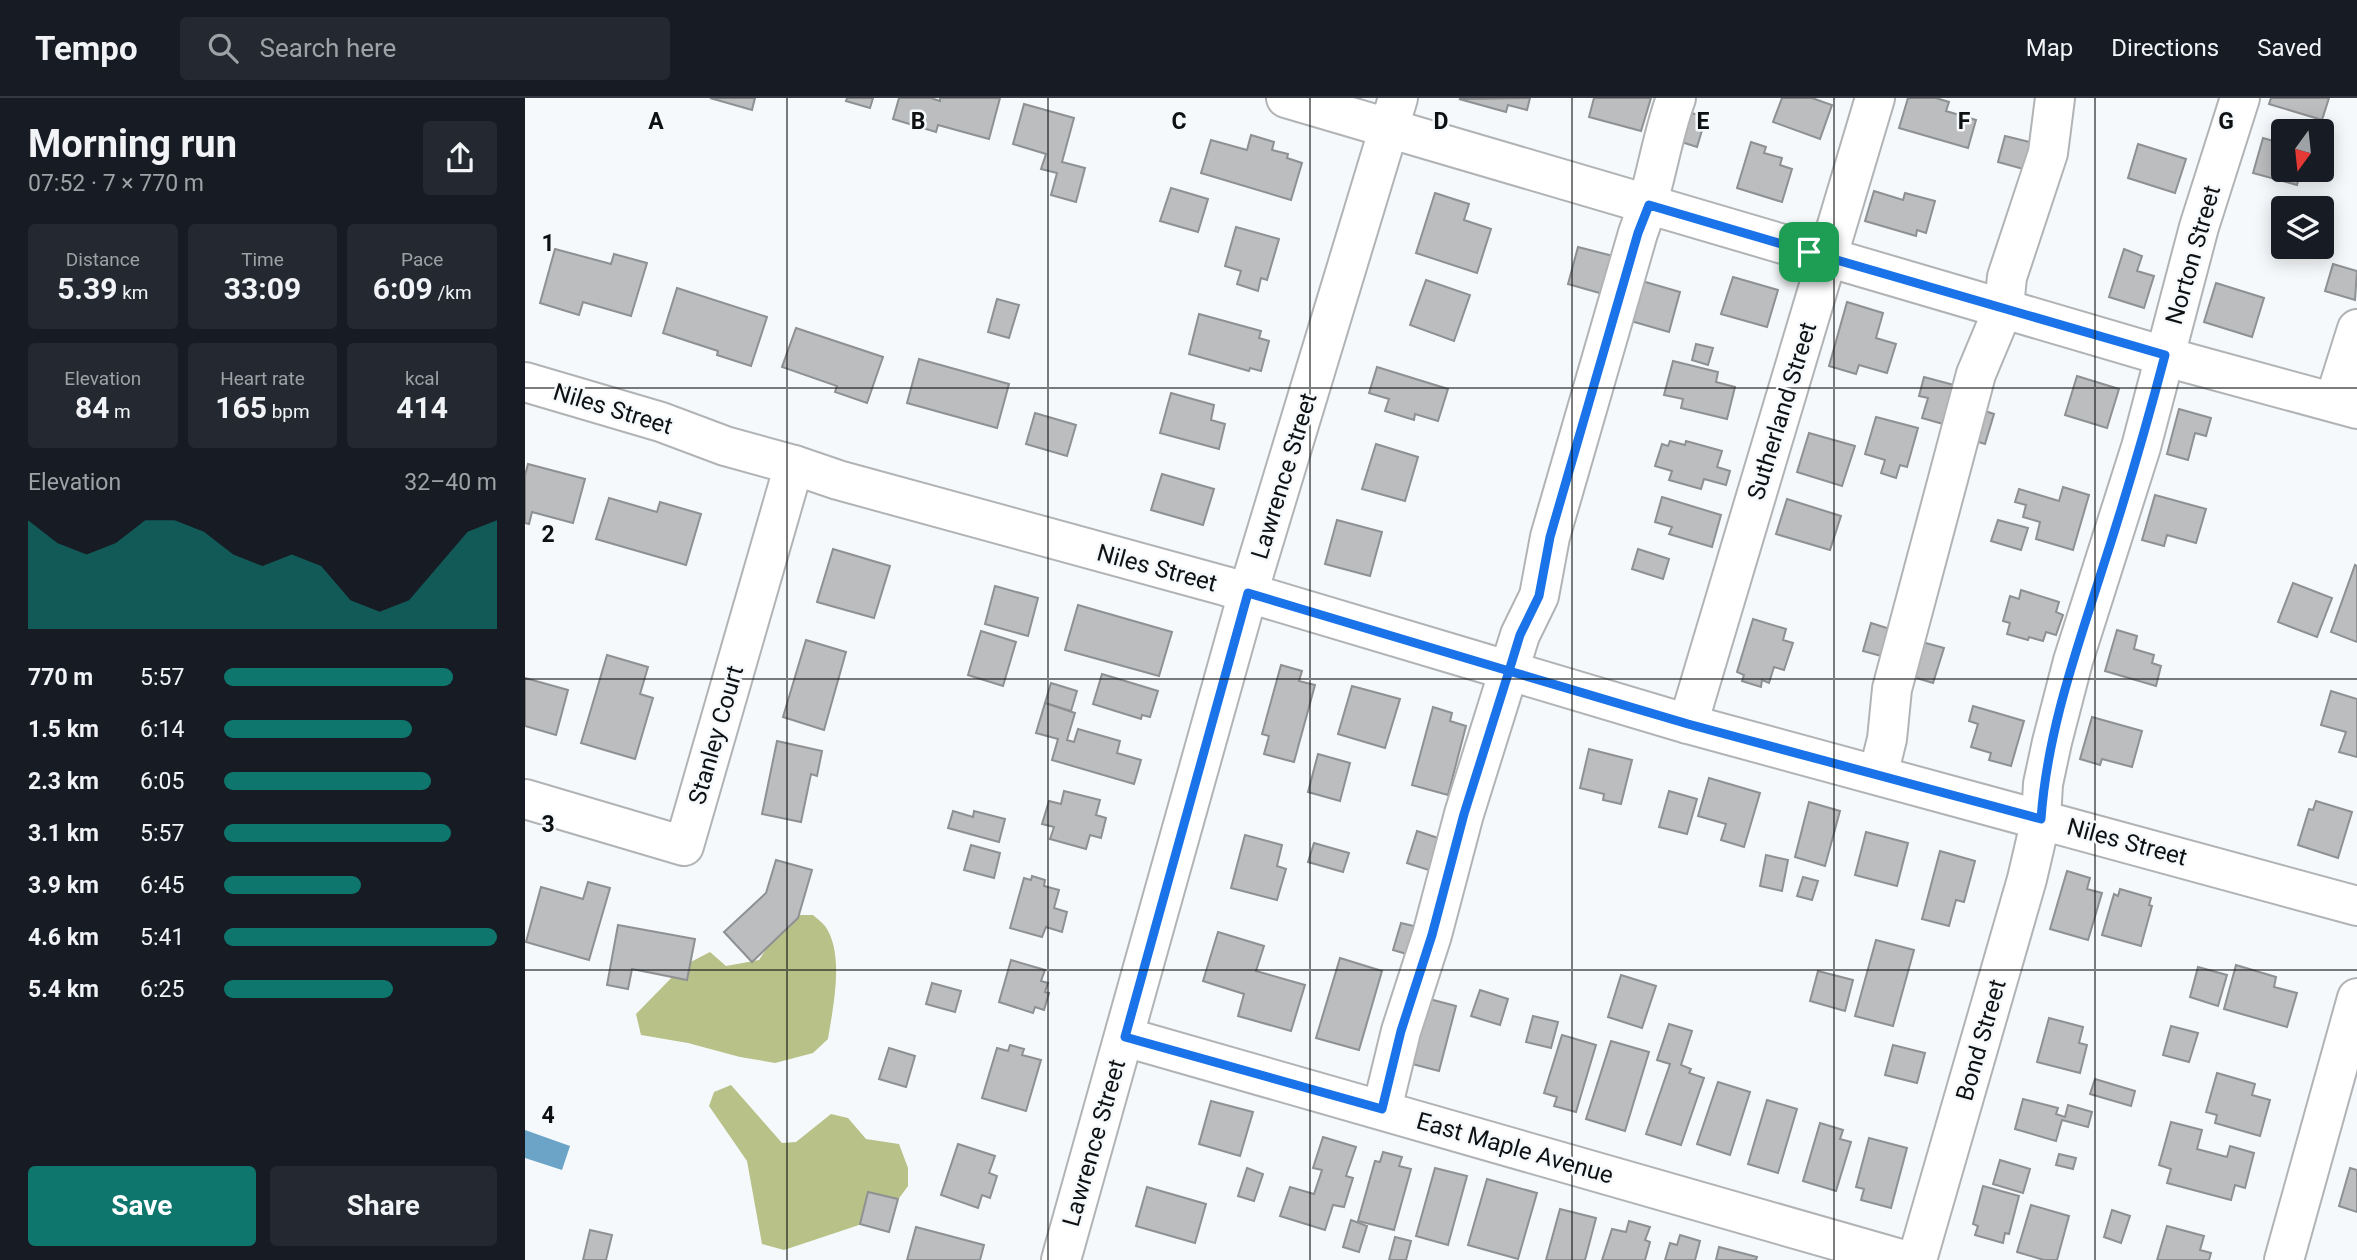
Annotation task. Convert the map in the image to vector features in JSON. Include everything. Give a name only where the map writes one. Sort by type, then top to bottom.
[{"type":"street","points":[[1286,98],[1394,113],[1649,205],[2345,406],[2357,329]]},
{"type":"street","points":[[1382,1109],[1401,1031],[1432,935],[1464,814],[1520,635],[1539,596],[1550,537],[1638,233],[1649,205],[1665,127],[1675,98]]},
{"type":"street","name":"Sutherland Street","points":[[1688,724],[1875,98]]},
{"type":"street","points":[[1878,775],[1887,739],[1892,689],[1976,374],[2004,307],[2007,277],[2048,153],[2055,98]]},
{"type":"street","name":"Norton Street","points":[[2041,819],[2043,783],[2066,688],[2141,447],[2199,227],[2239,98]]},
{"type":"street","name":"Lawrence Street","points":[[1061,1260],[1248,593],[1394,113]]},
{"type":"street","name":"Niles Street","points":[[525,382],[867,488],[1248,593],[1688,724],[2357,906]]},
{"type":"street","name":"Stanley Court","points":[[525,799],[684,846],[794,465]]},
{"type":"street","name":"Bond Street","points":[[1917,1260],[2027,879],[2041,819]]},
{"type":"street","points":[[2284,1260],[2357,998]]},
{"type":"street","name":"East Maple Avenue","points":[[1125,1037],[1904,1260]]},
{"type":"green space","points":[[788,915],[813,915],[825,926],[835,951],[835,997],[828,1039],[813,1053],[775,1063],[641,1035],[636,1014],[683,966],[710,952],[726,966],[759,960]]},
{"type":"green space","points":[[731,1085],[782,1143],[796,1142],[831,1114],[848,1118],[866,1139],[899,1144],[908,1168],[908,1186],[886,1216],[784,1250],[762,1244],[747,1161],[709,1106],[714,1092]]},
{"type":"water","points":[[525,1130],[570,1146],[562,1170],[525,1158]]},
{"type":"building","points":[[710,98],[755,98],[752,110]]},
{"type":"building","points":[[847,98],[873,98],[870,108],[846,101]]},
{"type":"building","points":[[899,98],[931,98],[940,101],[940,98],[1000,98],[989,139],[938,125],[936,132],[893,119]]},
{"type":"building","points":[[1530,98],[1527,110],[1508,105],[1506,112],[1459,99]]},
{"type":"building","points":[[1594,98],[1651,98],[1641,131],[1589,117]]},
{"type":"building","points":[[1782,98],[1812,98],[1832,105],[1820,139],[1773,122]]},
{"type":"building","points":[[1908,98],[1936,98],[1949,102],[1946,111],[1976,120],[1968,148],[1899,128]]},
{"type":"building","points":[[2271,98],[2329,98],[2322,119],[2269,104]]},
{"type":"building","points":[[1024,104],[1074,118],[1062,162],[1085,168],[1076,202],[1051,195],[1057,173],[1041,169],[1046,154],[1013,144]]},
{"type":"building","points":[[1680,110],[1706,117],[1697,147],[1672,139]]},
{"type":"building","points":[[1251,135],[1274,142],[1272,150],[1288,154],[1287,158],[1302,163],[1291,200],[1201,173],[1211,140],[1247,150]]},
{"type":"building","points":[[2005,136],[2034,143],[2027,170],[1998,162]]},
{"type":"building","points":[[2263,138],[2271,140],[2271,178],[2253,173]]},
{"type":"building","points":[[1751,142],[1766,147],[1764,153],[1782,158],[1780,165],[1792,169],[1782,202],[1737,188]]},
{"type":"building","points":[[2138,144],[2186,159],[2175,193],[2128,178]]},
{"type":"building","points":[[1171,188],[1208,199],[1198,232],[1160,221]]},
{"type":"building","points":[[1874,191],[1903,200],[1905,193],[1935,201],[1926,233],[1917,230],[1916,236],[1865,221]]},
{"type":"building","points":[[1435,193],[1469,204],[1464,220],[1491,229],[1477,273],[1416,253]]},
{"type":"building","points":[[1236,227],[1279,239],[1267,280],[1261,278],[1258,291],[1237,284],[1241,271],[1225,266]]},
{"type":"building","points":[[1578,247],[1613,256],[1603,294],[1568,284]]},
{"type":"building","points":[[555,249],[611,264],[614,254],[647,263],[631,316],[583,302],[579,315],[540,303]]},
{"type":"building","points":[[2124,249],[2142,256],[2137,271],[2154,276],[2144,308],[2109,297]]},
{"type":"building","points":[[2333,264],[2357,271],[2355,300],[2325,291]]},
{"type":"building","points":[[1733,277],[1778,290],[1767,327],[1721,314]]},
{"type":"building","points":[[1635,279],[1680,292],[1669,332],[1624,319]]},
{"type":"building","points":[[1426,280],[1470,295],[1454,341],[1410,325]]},
{"type":"building","points":[[2216,283],[2264,298],[2252,337],[2204,322]]},
{"type":"building","points":[[677,288],[767,317],[751,366],[717,355],[718,351],[663,333]]},
{"type":"building","points":[[997,299],[1019,305],[1009,338],[988,332]]},
{"type":"building","points":[[1847,302],[1883,313],[1876,338],[1896,344],[1887,373],[1859,365],[1856,374],[1829,366]]},
{"type":"building","points":[[1199,314],[1261,331],[1259,338],[1269,341],[1261,371],[1250,368],[1249,371],[1189,354]]},
{"type":"building","points":[[796,328],[883,357],[867,403],[835,392],[837,386],[782,367]]},
{"type":"building","points":[[1696,344],[1713,348],[1708,365],[1692,360]]},
{"type":"building","points":[[919,359],[1009,384],[997,428],[907,403]]},
{"type":"building","points":[[1673,361],[1718,372],[1716,382],[1735,387],[1727,419],[1681,408],[1683,399],[1664,395]]},
{"type":"building","points":[[1377,367],[1448,389],[1438,421],[1415,414],[1414,420],[1385,411],[1389,399],[1369,393]]},
{"type":"building","points":[[2077,376],[2119,389],[2107,428],[2065,415]]},
{"type":"building","points":[[1924,377],[1954,385],[1943,424],[1922,418],[1928,398],[1919,396]]},
{"type":"building","points":[[1171,393],[1214,405],[1211,420],[1225,424],[1219,449],[1160,433]]},
{"type":"building","points":[[1976,408],[1994,414],[1985,444],[1966,438]]},
{"type":"building","points":[[2179,409],[2211,418],[2206,436],[2195,433],[2188,460],[2167,454]]},
{"type":"building","points":[[1035,413],[1076,425],[1067,456],[1026,444]]},
{"type":"building","points":[[1876,417],[1918,428],[1907,467],[1900,465],[1896,478],[1881,473],[1885,460],[1865,454]]},
{"type":"building","points":[[1809,433],[1855,446],[1842,486],[1797,472]]},
{"type":"building","points":[[1670,441],[1685,445],[1686,441],[1722,451],[1717,467],[1730,471],[1726,485],[1704,479],[1701,489],[1669,480],[1672,471],[1655,466],[1662,444],[1668,446]]},
{"type":"building","points":[[1376,444],[1418,457],[1405,501],[1362,489]]},
{"type":"building","points":[[528,464],[585,479],[573,523],[532,512],[529,524],[525,523],[525,475]]},
{"type":"building","points":[[1162,474],[1214,489],[1203,525],[1151,510]]},
{"type":"building","points":[[2063,487],[2089,495],[2073,550],[2036,539],[2040,522],[2023,517],[2026,505],[2015,502],[2019,489],[2059,501]]},
{"type":"building","points":[[2155,495],[2206,509],[2196,543],[2167,535],[2164,546],[2142,540]]},
{"type":"building","points":[[1662,497],[1721,515],[1712,547],[1669,534],[1672,527],[1655,522]]},
{"type":"building","points":[[609,498],[657,512],[660,502],[701,514],[686,565],[596,539]]},
{"type":"building","points":[[1787,499],[1841,516],[1830,550],[1776,534]]},
{"type":"building","points":[[1337,520],[1382,532],[1370,576],[1325,564]]},
{"type":"building","points":[[1998,520],[2028,528],[2021,550],[1991,541]]},
{"type":"building","points":[[833,549],[890,566],[874,618],[817,602]]},
{"type":"building","points":[[1638,549],[1669,559],[1663,579],[1632,569]]},
{"type":"building","points":[[2355,565],[2357,566],[2357,642],[2331,632]]},
{"type":"building","points":[[2293,583],[2332,598],[2317,637],[2278,622]]},
{"type":"building","points":[[995,586],[1038,598],[1028,636],[985,624]]},
{"type":"building","points":[[2021,590],[2059,602],[2056,612],[2063,615],[2056,635],[2046,632],[2043,641],[2007,634],[2010,623],[2003,621],[2010,596],[2019,599]]},
{"type":"building","points":[[1078,605],[1172,632],[1159,676],[1065,650]]},
{"type":"building","points":[[1753,619],[1786,629],[1783,640],[1793,643],[1784,670],[1774,667],[1769,683],[1762,680],[1761,687],[1742,681],[1744,675],[1737,672]]},
{"type":"building","points":[[1871,623],[1893,630],[1885,657],[1863,651]]},
{"type":"building","points":[[2117,630],[2137,636],[2134,649],[2154,655],[2152,663],[2161,666],[2156,686],[2105,671]]},
{"type":"building","points":[[981,631],[1016,642],[1003,686],[968,675]]},
{"type":"building","points":[[1911,639],[1944,648],[1933,683],[1900,673]]},
{"type":"building","points":[[806,640],[846,652],[824,730],[783,717]]},
{"type":"building","points":[[607,655],[648,667],[640,694],[653,698],[635,759],[581,743]]},
{"type":"building","points":[[1281,665],[1302,671],[1299,681],[1315,685],[1294,762],[1264,754],[1269,736],[1262,734]]},
{"type":"building","points":[[1102,674],[1158,691],[1150,717],[1142,715],[1141,719],[1093,704]]},
{"type":"building","points":[[525,678],[568,690],[556,735],[525,726]]},
{"type":"building","points":[[1051,683],[1077,691],[1071,711],[1045,703]]},
{"type":"building","points":[[1352,686],[1400,699],[1385,748],[1338,734]]},
{"type":"building","points":[[2331,691],[2357,699],[2357,757],[2339,752],[2346,732],[2321,725]]},
{"type":"building","points":[[1045,703],[1075,713],[1067,740],[1074,742],[1078,729],[1120,741],[1117,753],[1141,760],[1134,784],[1052,760],[1058,739],[1036,733]]},
{"type":"building","points":[[1973,706],[2024,721],[2011,766],[1989,760],[1991,753],[1971,747],[1978,724],[1969,721]]},
{"type":"building","points":[[1433,707],[1452,713],[1450,721],[1466,726],[1448,795],[1412,785]]},
{"type":"building","points":[[2092,717],[2142,731],[2132,767],[2102,759],[2100,765],[2080,759]]},
{"type":"building","points":[[777,741],[822,751],[817,776],[811,774],[801,822],[762,814]]},
{"type":"building","points":[[1589,749],[1632,760],[1621,804],[1603,800],[1604,794],[1580,788]]},
{"type":"building","points":[[1318,754],[1350,763],[1340,801],[1308,792]]},
{"type":"building","points":[[1709,778],[1760,793],[1744,847],[1721,840],[1726,824],[1698,816]]},
{"type":"building","points":[[1064,791],[1100,800],[1096,815],[1106,818],[1101,838],[1090,835],[1086,849],[1050,839],[1054,827],[1042,824],[1049,801],[1061,804]]},
{"type":"building","points":[[1669,791],[1697,799],[1687,834],[1659,827]]},
{"type":"building","points":[[2316,801],[2352,812],[2338,858],[2298,845],[2309,809],[2313,810]]},
{"type":"building","points":[[1809,802],[1840,811],[1825,866],[1795,857]]},
{"type":"building","points":[[953,811],[973,817],[974,811],[1005,819],[999,842],[948,828]]},
{"type":"building","points":[[1417,831],[1444,840],[1435,872],[1407,863]]},
{"type":"building","points":[[1866,832],[1908,843],[1897,886],[1855,875]]},
{"type":"building","points":[[1245,835],[1282,845],[1277,866],[1286,869],[1277,900],[1231,888]]},
{"type":"building","points":[[1314,843],[1349,853],[1343,872],[1308,862]]},
{"type":"building","points":[[971,845],[1000,853],[994,878],[964,870]]},
{"type":"building","points":[[1940,851],[1975,861],[1964,902],[1956,900],[1949,926],[1922,919]]},
{"type":"building","points":[[1766,855],[1788,860],[1782,891],[1760,886]]},
{"type":"building","points":[[776,860],[812,870],[798,918],[752,962],[724,932],[766,893]]},
{"type":"building","points":[[2067,871],[2090,878],[2087,889],[2102,893],[2088,940],[2050,929]]},
{"type":"building","points":[[1032,876],[1045,880],[1044,886],[1059,890],[1054,908],[1067,912],[1062,932],[1046,927],[1042,937],[1010,928],[1024,878],[1031,880]]},
{"type":"building","points":[[1803,877],[1818,881],[1812,900],[1797,896]]},
{"type":"building","points":[[588,882],[610,888],[589,960],[526,942],[541,887],[583,899]]},
{"type":"building","points":[[2120,889],[2151,898],[2149,905],[2152,906],[2141,946],[2102,935],[2114,894],[2118,896]]},
{"type":"building","points":[[1401,923],[1418,927],[1410,955],[1393,950]]},
{"type":"building","points":[[618,925],[695,939],[687,980],[632,969],[628,989],[607,985]]},
{"type":"building","points":[[1218,932],[1264,946],[1256,971],[1305,985],[1291,1031],[1238,1016],[1244,994],[1203,981]]},
{"type":"building","points":[[1876,940],[1914,950],[1893,1026],[1855,1016]]},
{"type":"building","points":[[1340,958],[1382,971],[1359,1050],[1316,1038]]},
{"type":"building","points":[[1011,960],[1045,970],[1041,981],[1048,983],[1045,992],[1049,993],[1044,1010],[1035,1007],[1033,1013],[999,1002]]},
{"type":"building","points":[[2236,965],[2276,977],[2274,987],[2297,993],[2287,1027],[2224,1009]]},
{"type":"building","points":[[2198,967],[2227,975],[2218,1006],[2190,997]]},
{"type":"building","points":[[1818,971],[1853,980],[1845,1011],[1810,1001]]},
{"type":"building","points":[[1621,975],[1656,986],[1642,1028],[1608,1017]]},
{"type":"building","points":[[932,983],[961,991],[955,1012],[926,1004]]},
{"type":"building","points":[[1480,990],[1508,999],[1500,1025],[1471,1016]]},
{"type":"building","points":[[1418,996],[1456,1006],[1439,1071],[1401,1061]]},
{"type":"building","points":[[1533,1016],[1558,1022],[1551,1048],[1526,1042]]},
{"type":"building","points":[[2049,1018],[2083,1027],[2079,1043],[2087,1045],[2080,1073],[2037,1062]]},
{"type":"building","points":[[1669,1024],[1692,1031],[1681,1065],[1691,1069],[1689,1073],[1704,1078],[1681,1145],[1646,1134],[1670,1064],[1657,1060]]},
{"type":"building","points":[[2171,1026],[2198,1033],[2189,1062],[2163,1055]]},
{"type":"building","points":[[1562,1035],[1596,1045],[1576,1112],[1554,1106],[1557,1097],[1544,1093]]},
{"type":"building","points":[[1611,1041],[1649,1052],[1625,1131],[1586,1119]]},
{"type":"building","points":[[1010,1045],[1024,1049],[1022,1055],[1041,1060],[1026,1111],[982,1098],[997,1048],[1008,1051]]},
{"type":"building","points":[[1893,1045],[1925,1053],[1917,1083],[1885,1075]]},
{"type":"building","points":[[889,1048],[915,1056],[906,1087],[879,1079]]},
{"type":"building","points":[[2217,1073],[2255,1084],[2252,1095],[2270,1100],[2260,1136],[2215,1123],[2217,1115],[2206,1112]]},
{"type":"building","points":[[2095,1079],[2135,1091],[2131,1106],[2090,1094]]},
{"type":"building","points":[[1718,1082],[1750,1092],[1730,1155],[1697,1144]]},
{"type":"building","points":[[2023,1099],[2058,1108],[2056,1114],[2065,1117],[2068,1105],[2092,1112],[2088,1127],[2062,1120],[2056,1141],[2015,1129]]},
{"type":"building","points":[[1767,1100],[1797,1109],[1778,1173],[1748,1164]]},
{"type":"building","points":[[1211,1101],[1253,1112],[1240,1156],[1199,1144]]},
{"type":"building","points":[[2171,1122],[2202,1130],[2197,1149],[2227,1157],[2230,1146],[2254,1153],[2245,1188],[2235,1185],[2231,1200],[2167,1183],[2171,1169],[2159,1165]]},
{"type":"building","points":[[1820,1123],[1843,1130],[1840,1139],[1851,1142],[1836,1191],[1803,1181]]},
{"type":"building","points":[[1323,1137],[1356,1147],[1346,1176],[1353,1178],[1344,1207],[1333,1205],[1325,1230],[1280,1216],[1290,1187],[1314,1194],[1322,1170],[1313,1168]]},
{"type":"building","points":[[1869,1138],[1907,1148],[1891,1208],[1861,1200],[1864,1189],[1856,1187]]},
{"type":"building","points":[[958,1144],[995,1156],[989,1173],[997,1176],[990,1198],[982,1195],[978,1208],[941,1195]]},
{"type":"building","points":[[1383,1152],[1402,1157],[1399,1166],[1411,1169],[1394,1230],[1358,1221],[1375,1161],[1380,1162]]},
{"type":"building","points":[[2059,1154],[2076,1158],[2073,1169],[2056,1165]]},
{"type":"building","points":[[2000,1160],[2030,1169],[2023,1193],[1993,1184]]},
{"type":"building","points":[[1247,1168],[1263,1174],[1254,1201],[1238,1196]]},
{"type":"building","points":[[1435,1168],[1467,1176],[1448,1245],[1416,1236]]},
{"type":"building","points":[[2350,1168],[2357,1170],[2357,1212],[2339,1206]]},
{"type":"building","points":[[1487,1179],[1537,1193],[1518,1259],[1468,1245]]},
{"type":"building","points":[[1983,1186],[2019,1196],[2009,1234],[2005,1233],[2003,1243],[1975,1235],[1978,1226],[1973,1224]]},
{"type":"building","points":[[1147,1187],[1206,1204],[1195,1243],[1136,1226]]},
{"type":"building","points":[[868,1192],[898,1199],[889,1232],[860,1224]]},
{"type":"building","points":[[2031,1205],[2069,1216],[2057,1260],[2044,1260],[2017,1252]]},
{"type":"building","points":[[1560,1209],[1596,1218],[1585,1260],[1546,1260]]},
{"type":"building","points":[[2112,1210],[2130,1216],[2121,1243],[2104,1237]]},
{"type":"building","points":[[1351,1220],[1367,1226],[1359,1252],[1343,1247]]},
{"type":"building","points":[[1629,1221],[1650,1227],[1645,1240],[1650,1242],[1645,1260],[1602,1260],[1612,1229],[1626,1232]]},
{"type":"building","points":[[2167,1226],[2204,1236],[2200,1250],[2211,1253],[2209,1260],[2157,1260]]},
{"type":"building","points":[[916,1227],[984,1245],[980,1260],[907,1260]]},
{"type":"building","points":[[590,1230],[612,1235],[606,1260],[583,1260]]},
{"type":"building","points":[[1680,1235],[1700,1241],[1695,1260],[1665,1260],[1670,1243],[1677,1245]]},
{"type":"building","points":[[1395,1237],[1411,1241],[1406,1260],[1389,1260]]},
{"type":"building","points":[[1719,1247],[1757,1257],[1756,1260],[1716,1260]]},
{"type":"route","points":[[1809,252],[1649,205],[1638,233],[1550,537],[1539,596],[1520,635],[1509,671],[1248,593],[1125,1037],[1382,1109],[1401,1031],[1432,935],[1464,814],[1509,671],[1688,724],[2041,819],[2043,783],[2073,661],[2141,447],[2165,355],[1809,252]]}]
